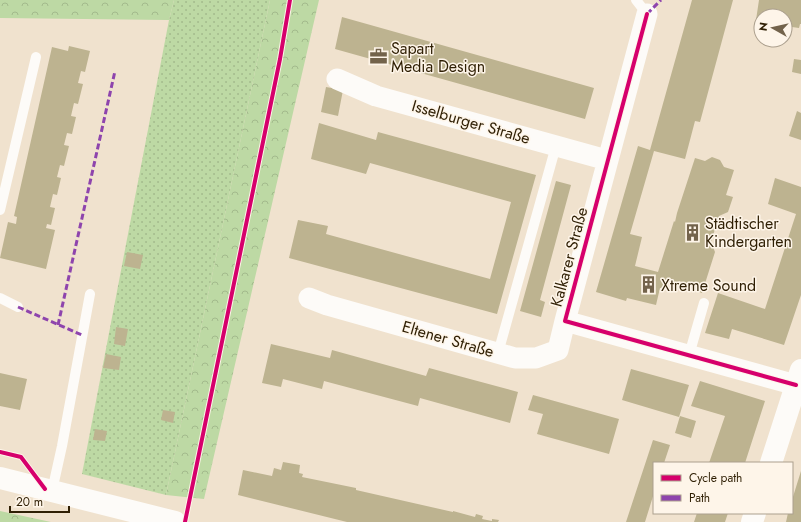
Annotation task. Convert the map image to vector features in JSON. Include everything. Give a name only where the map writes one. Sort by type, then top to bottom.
[{"type":"street","name":"Kalkarer Straße","points":[[641,7],[607,160],[565,321],[689,355],[798,377]]},
{"type":"street","name":"Isselburger Straße","points":[[336,79],[376,96],[607,160]]},
{"type":"street","name":"Eltener Straße","points":[[309,298],[327,305],[515,358],[536,358],[558,350],[565,321]]},
{"type":"street","points":[[771,462],[798,377]]},
{"type":"street","points":[[0,478],[175,522]]},
{"type":"lane","points":[[0,210],[36,57]]},
{"type":"lane","points":[[498,353],[556,146]]},
{"type":"lane","points":[[52,491],[62,446],[90,294]]},
{"type":"lane","points":[[0,298],[18,307]]},
{"type":"lane","points":[[689,355],[704,303]]},
{"type":"green space","points":[[0,0],[174,0],[169,20],[167,20],[0,18]]},
{"type":"green space","points":[[174,0],[270,0],[166,495],[82,474]]},
{"type":"green space","points":[[270,0],[319,0],[204,499],[166,495]]},
{"type":"green space","points":[[0,511],[51,522],[0,522]]},
{"type":"building","points":[[692,0],[733,0],[700,122],[695,121],[685,159],[654,151],[630,234],[642,237],[635,266],[658,272],[695,158],[705,161],[712,157],[720,160],[724,167],[734,170],[726,195],[733,197],[728,212],[719,216],[711,242],[715,252],[702,293],[689,288],[690,284],[679,281],[678,285],[666,281],[664,288],[660,288],[656,305],[627,298],[626,301],[596,292],[638,146],[650,150]]},
{"type":"building","points":[[759,0],[801,0],[801,24],[799,28],[793,27],[793,8],[758,8]]},
{"type":"building","points":[[342,17],[594,88],[585,119],[335,49]]},
{"type":"building","points":[[69,46],[90,51],[85,72],[81,71],[78,83],[83,84],[78,104],[74,103],[71,116],[76,117],[72,134],[67,133],[64,145],[69,146],[64,166],[60,165],[57,177],[61,178],[57,195],[53,194],[50,207],[55,208],[51,225],[47,224],[46,228],[55,230],[46,269],[0,258],[8,222],[16,224],[17,217],[14,216],[52,47],[68,51]]},
{"type":"building","points":[[794,59],[801,60],[801,74],[792,72]]},
{"type":"building","points":[[326,87],[343,90],[338,116],[321,112]]},
{"type":"building","points":[[797,111],[801,113],[801,140],[789,136]]},
{"type":"building","points":[[319,123],[376,140],[378,132],[536,175],[497,314],[289,258],[298,220],[328,226],[326,234],[490,279],[511,202],[370,163],[366,174],[311,159]]},
{"type":"building","points":[[775,178],[801,187],[801,295],[784,345],[732,329],[729,339],[705,333],[718,293],[765,309],[796,214],[768,204]]},
{"type":"building","points":[[556,181],[571,185],[540,300],[545,302],[541,317],[520,311]]},
{"type":"building","points":[[127,252],[143,255],[140,269],[124,266]]},
{"type":"building","points":[[116,327],[128,329],[125,346],[114,344]]},
{"type":"building","points":[[271,344],[330,358],[332,350],[426,376],[429,368],[518,392],[510,423],[420,398],[418,406],[324,381],[322,389],[283,379],[281,387],[262,383]]},
{"type":"building","points":[[106,354],[121,357],[119,370],[103,368]]},
{"type":"building","points":[[631,369],[689,385],[679,417],[622,400]]},
{"type":"building","points":[[0,373],[27,379],[20,410],[0,406]]},
{"type":"building","points":[[700,381],[765,401],[745,462],[709,462],[725,416],[691,406]]},
{"type":"building","points":[[533,395],[619,419],[609,454],[537,434],[543,414],[528,410]]},
{"type":"building","points":[[163,410],[175,412],[173,423],[161,420]]},
{"type":"building","points":[[680,416],[696,421],[691,438],[675,433]]},
{"type":"building","points":[[95,429],[107,431],[105,441],[93,440]]},
{"type":"building","points":[[653,440],[670,445],[664,462],[653,462],[653,496],[645,522],[626,522]]},
{"type":"building","points":[[283,462],[300,465],[299,473],[303,474],[302,477],[356,488],[356,490],[475,517],[476,514],[483,516],[482,519],[492,521],[492,519],[499,520],[498,522],[347,522],[238,495],[243,470],[272,476],[274,468],[281,470]]},
{"type":"building","points":[[801,471],[801,522],[786,522],[788,514],[793,514],[793,497]]},
{"type":"building","points":[[697,514],[728,514],[725,522],[694,522]]},
{"type":"marked path","points":[[647,14],[661,0]]},
{"type":"marked path","points":[[58,325],[115,71]]},
{"type":"marked path","points":[[18,307],[82,335]]},
{"type":"cycle path","points":[[185,522],[280,59],[290,0]]},
{"type":"cycle path","points":[[647,14],[565,321],[796,385]]},
{"type":"cycle path","points":[[0,452],[21,457],[45,489]]},
{"type":"place","name":"Sapart Media Design","points":[[378,57]]},
{"type":"place","name":"Städtischer Kindergarten","points":[[692,232]]},
{"type":"place","name":"Xtreme Sound","points":[[648,285]]}]
